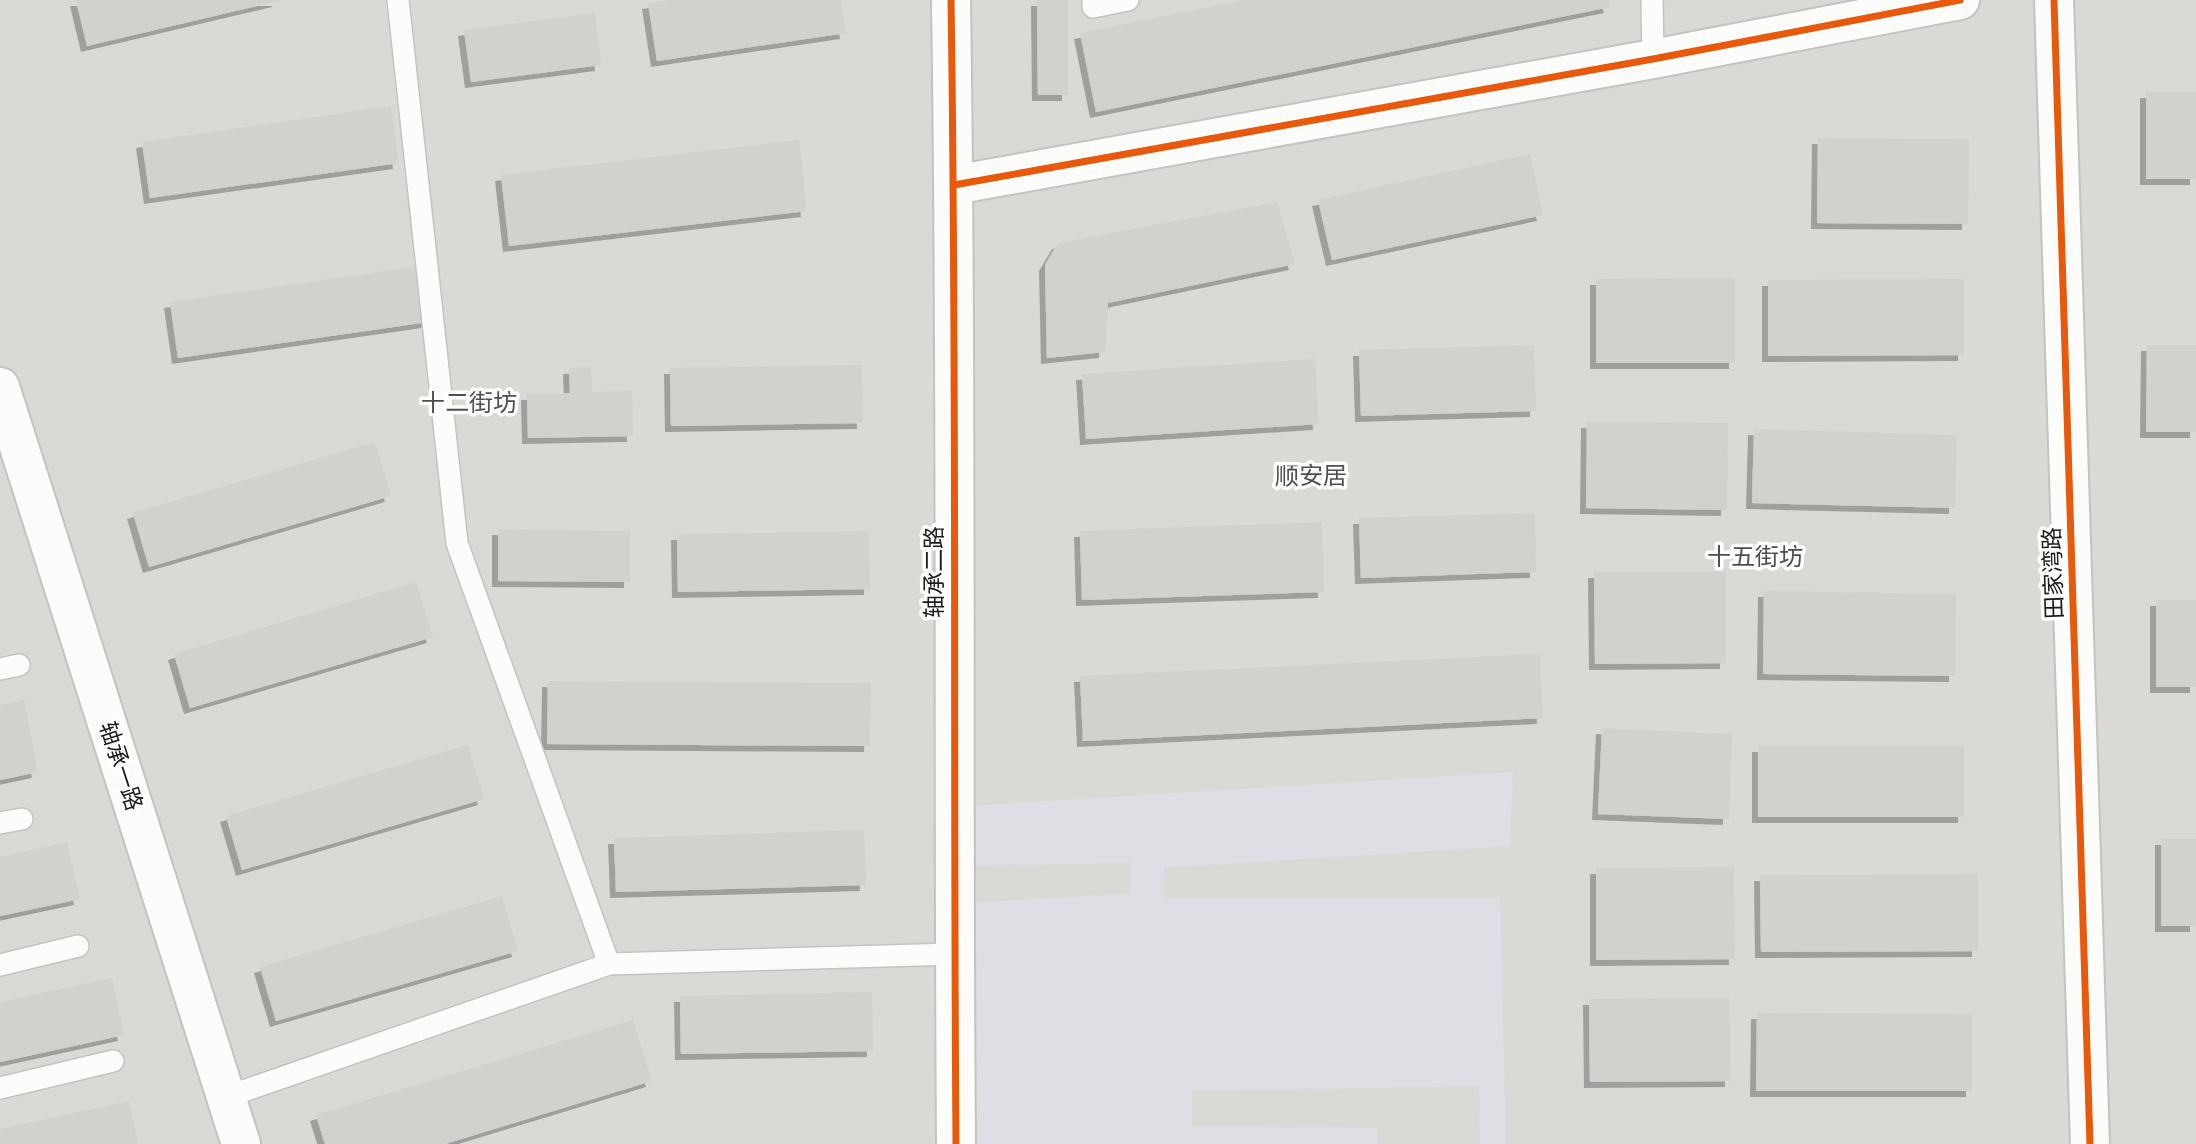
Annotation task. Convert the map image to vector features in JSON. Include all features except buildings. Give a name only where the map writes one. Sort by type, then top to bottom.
[{"type":"street","name":"轴承二路","points":[[951,0],[954,185],[956,1144]]},
{"type":"street","points":[[954,185],[1653,59],[1960,0]]},
{"type":"street","name":"田家湾路","points":[[2054,0],[2090,1144]]},
{"type":"street","name":"轴承一路","points":[[0,387],[241,1144]]},
{"type":"lane","points":[[398,0],[457,544],[608,964]]},
{"type":"lane","points":[[1093,0],[1093,8],[1128,0]]},
{"type":"lane","points":[[1652,0],[1653,59]]},
{"type":"lane","points":[[0,823],[22,819]]},
{"type":"lane","points":[[0,965],[78,946]]},
{"type":"lane","points":[[226,1097],[608,964],[954,954]]},
{"type":"lane","points":[[0,1088],[113,1061]]},
{"type":"shaded area","points":[[0,0],[2196,0],[2196,1144],[0,1144]]},
{"type":"shaded area","points":[[1513,772],[1510,846],[1164,868],[1164,898],[1500,898],[1506,1144],[1480,1144],[1479,1086],[1192,1091],[1192,1126],[1377,1128],[1377,1144],[956,1144],[954,904],[1131,893],[1131,863],[954,866],[953,807]]},
{"type":"cycle path","points":[[951,0],[956,1144]]},
{"type":"cycle path","points":[[954,185],[1653,59],[1960,0]]},
{"type":"cycle path","points":[[2054,0],[2090,1144]]},
{"type":"district","name":"十二街坊","points":[[469,403]]},
{"type":"district","name":"顺安居","points":[[1311,476]]},
{"type":"district","name":"十五街坊","points":[[1755,557]]}]
